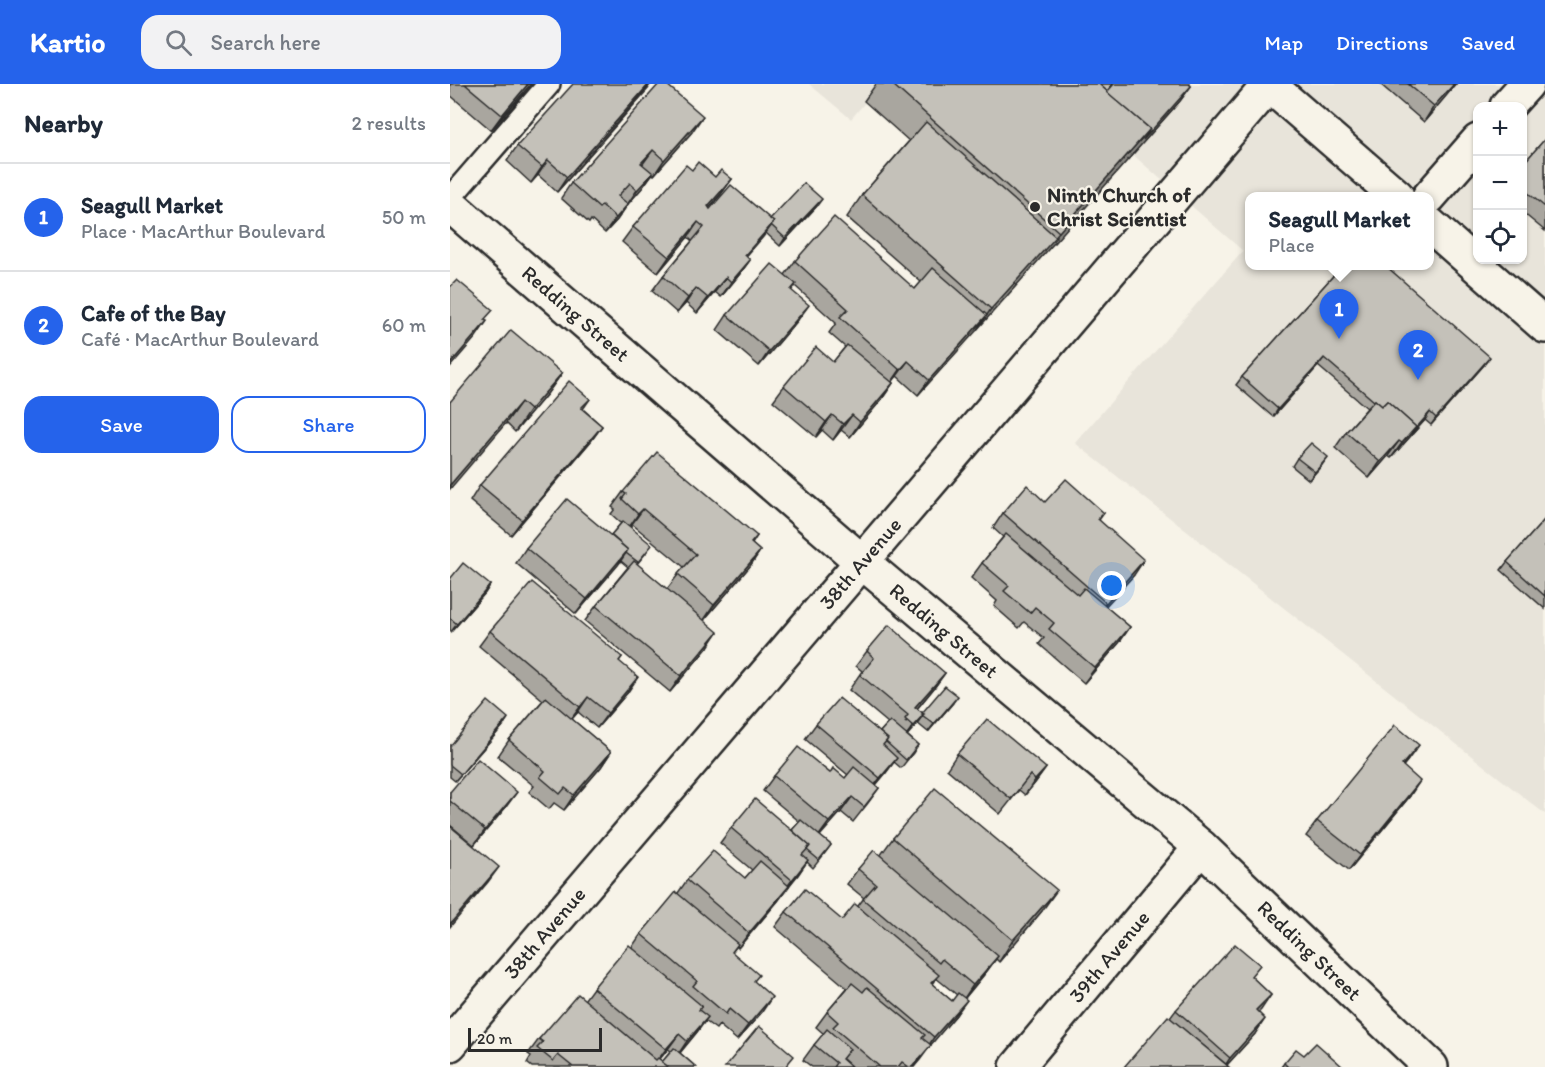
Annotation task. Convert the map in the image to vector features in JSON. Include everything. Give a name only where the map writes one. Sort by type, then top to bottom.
[{"type":"street","points":[[1511,102],[1527,84]]},
{"type":"street","points":[[1269,85],[1392,192]]},
{"type":"street","name":"38th Avenue","points":[[450,1044],[1269,85]]},
{"type":"street","points":[[1433,192],[1473,147]]},
{"type":"street","name":"Redding Street","points":[[450,205],[861,561],[1201,847],[1431,1067]]},
{"type":"street","points":[[1434,228],[1545,326]]},
{"type":"street","name":"39th Avenue","points":[[1017,1067],[1201,847]]},
{"type":"lane","points":[[450,198],[549,84]]},
{"type":"shaded area","points":[[809,84],[881,84],[851,119]]},
{"type":"shaded area","points":[[1052,84],[1545,84],[1545,814],[1075,443],[1243,251]]},
{"type":"building","points":[[465,84],[528,84],[502,115]]},
{"type":"building","points":[[573,84],[649,84],[567,177],[548,160],[542,167],[517,146]]},
{"type":"building","points":[[659,84],[666,84],[703,116],[664,160],[653,150],[641,163],[653,173],[637,190],[630,183],[618,196],[628,204],[616,218],[602,205],[599,208],[571,183]]},
{"type":"building","name":"Ninth Church of Christ Scientist","points":[[892,84],[1099,84],[1150,129],[1059,232]]},
{"type":"building","points":[[1099,84],[1113,84],[1107,91]]},
{"type":"building","points":[[1114,84],[1189,84],[1191,86],[1143,140],[1150,129],[1107,92]]},
{"type":"building","points":[[1408,84],[1454,84],[1434,106]]},
{"type":"building","points":[[926,122],[1056,237],[991,309],[862,195]]},
{"type":"building","points":[[1545,139],[1545,207],[1527,192],[1527,159]]},
{"type":"building","points":[[698,162],[715,177],[721,170],[732,179],[708,206],[710,209],[731,185],[774,222],[745,255],[750,260],[731,282],[726,277],[708,298],[696,288],[688,298],[663,276],[704,227],[698,222],[669,257],[633,227],[686,165],[692,170]]},
{"type":"building","points":[[804,183],[822,199],[785,238],[771,225],[774,222],[770,219]]},
{"type":"building","points":[[834,217],[915,289],[933,268],[987,315],[929,380],[908,361],[900,370],[840,317],[848,309],[795,261]]},
{"type":"building","points":[[772,264],[796,284],[791,290],[809,305],[769,351],[727,315]]},
{"type":"building","points":[[1338,270],[1391,270],[1490,357],[1436,418],[1430,412],[1411,434],[1416,427],[1387,401],[1382,406],[1374,401],[1324,358],[1278,409],[1242,377]]},
{"type":"building","points":[[457,280],[493,310],[484,320],[487,321],[450,364],[450,287]]},
{"type":"building","points":[[511,330],[562,373],[530,410],[521,402],[450,485],[450,402]]},
{"type":"building","points":[[847,345],[893,383],[860,422],[852,415],[843,424],[832,415],[826,422],[784,386],[816,347],[833,362]]},
{"type":"building","points":[[569,381],[590,399],[581,408],[602,426],[522,520],[480,485]]},
{"type":"building","points":[[1375,400],[1382,406],[1387,401],[1416,427],[1402,443],[1399,441],[1380,462],[1346,432]]},
{"type":"building","points":[[1311,443],[1328,457],[1315,472],[1297,458]]},
{"type":"building","points":[[657,452],[757,536],[751,543],[760,551],[714,605],[678,574],[696,554],[643,509],[638,514],[622,499],[626,494],[623,492]]},
{"type":"building","points":[[1066,479],[1104,513],[1098,519],[1144,560],[1106,603],[1003,513],[1027,485],[1045,502]]},
{"type":"building","points":[[567,499],[628,550],[587,599],[526,548]]},
{"type":"building","points":[[1545,519],[1545,596],[1507,562]]},
{"type":"building","points":[[623,521],[652,545],[638,562],[626,553],[628,550],[611,535]]},
{"type":"building","points":[[1006,534],[1078,595],[1084,588],[1130,627],[1095,668],[1049,629],[1054,623],[1035,607],[1030,613],[1004,591],[1009,586],[982,563]]},
{"type":"building","points":[[634,561],[718,632],[681,676],[596,606]]},
{"type":"building","points":[[463,563],[490,585],[457,624],[450,618],[450,579]]},
{"type":"building","points":[[532,582],[622,657],[619,661],[638,677],[608,713],[588,697],[580,707],[490,631]]},
{"type":"building","points":[[889,625],[945,673],[915,707],[924,714],[913,726],[905,719],[908,715],[860,675],[874,658],[867,651]]},
{"type":"building","points":[[945,686],[958,696],[934,724],[922,713]]},
{"type":"building","points":[[546,697],[611,752],[574,795],[565,788],[560,794],[540,777],[545,771],[509,740]]},
{"type":"building","points":[[839,698],[888,739],[883,745],[897,758],[880,778],[816,724]]},
{"type":"building","points":[[488,701],[508,718],[461,774],[450,765],[450,746]]},
{"type":"building","points":[[987,719],[1046,768],[1035,780],[1030,775],[1011,799],[957,754]]},
{"type":"building","points":[[890,721],[918,745],[906,760],[886,742],[888,739],[880,732]]},
{"type":"building","points":[[1395,725],[1419,745],[1402,765],[1420,781],[1360,855],[1317,821]]},
{"type":"building","points":[[798,747],[830,773],[833,768],[845,778],[854,767],[879,788],[864,807],[852,797],[829,822],[774,776]]},
{"type":"building","points":[[478,759],[517,792],[485,830],[450,801],[450,792]]},
{"type":"building","points":[[935,788],[1057,890],[1013,940],[893,838]]},
{"type":"building","points":[[755,799],[810,846],[802,855],[808,860],[792,880],[731,828]]},
{"type":"building","points":[[801,820],[831,845],[819,860],[807,850],[810,846],[792,830]]},
{"type":"building","points":[[450,826],[499,867],[450,924]]},
{"type":"building","points":[[874,850],[998,956],[973,985],[942,959],[939,963],[863,899],[876,884],[858,869]]},
{"type":"building","points":[[713,851],[745,878],[760,861],[789,886],[749,933],[687,880]]},
{"type":"building","points":[[805,889],[842,920],[855,904],[939,975],[931,983],[952,1001],[958,993],[967,1000],[934,1037],[786,912]]},
{"type":"building","points":[[676,892],[738,944],[732,952],[759,975],[754,981],[772,997],[748,1025],[729,1009],[726,1014],[693,986],[697,981],[641,934]]},
{"type":"building","points":[[1235,944],[1260,965],[1251,976],[1271,995],[1256,1010],[1265,1019],[1230,1058],[1176,1010]]},
{"type":"building","points":[[629,945],[702,1006],[699,1010],[708,1017],[687,1041],[679,1034],[666,1049],[593,988]]},
{"type":"building","points":[[852,983],[863,992],[867,987],[925,1035],[922,1038],[931,1045],[912,1067],[902,1062],[898,1067],[880,1067],[833,1027],[838,1022],[827,1012]]},
{"type":"building","points":[[578,994],[656,1060],[658,1058],[669,1067],[573,1067],[558,1055],[553,1061],[537,1048],[543,1042],[539,1039]]},
{"type":"building","points":[[1168,1016],[1229,1067],[1124,1067]]},
{"type":"building","points":[[759,1026],[794,1056],[785,1067],[725,1067]]},
{"type":"building","points":[[827,1029],[850,1049],[842,1059],[851,1067],[833,1067],[836,1063],[814,1045]]},
{"type":"building","points":[[1316,1043],[1343,1067],[1288,1067],[1284,1063],[1296,1049],[1304,1055]]},
{"type":"building","points":[[674,1048],[696,1067],[669,1067],[662,1062]]},
{"type":"place","name":"Ninth Church of Christ Scientist","points":[[1035,207]]},
{"type":"place","name":"Seagull Market","points":[[1339,339]]},
{"type":"place","name":"Cafe of the Bay","points":[[1418,380]]}]
